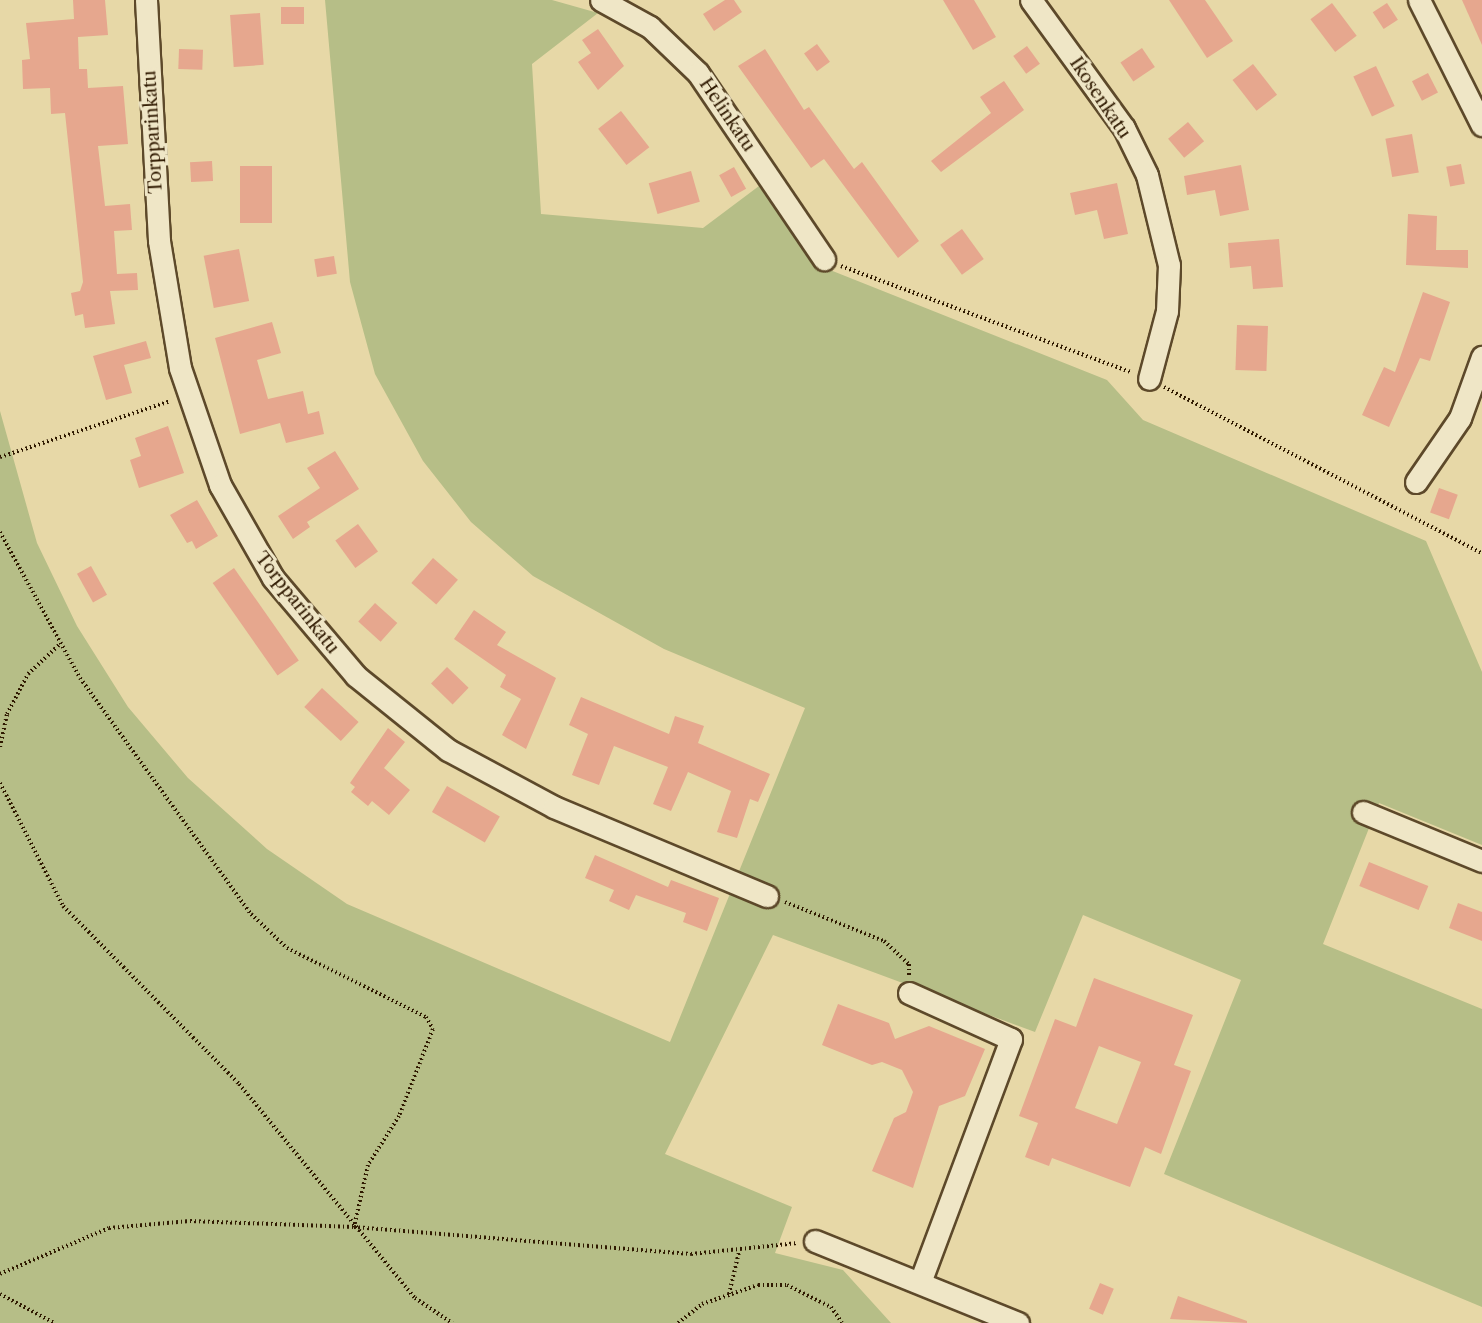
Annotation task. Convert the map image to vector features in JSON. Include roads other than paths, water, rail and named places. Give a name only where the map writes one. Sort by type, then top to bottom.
[{"type":"street","name":"Torpparinkatu","points":[[146,0],[159,241],[188,395],[220,485],[243,530],[273,578],[356,676],[495,780],[767,896]]},
{"type":"street","name":"Helinkatu","points":[[601,0],[650,27],[698,73],[824,259]]},
{"type":"street","name":"Ikosenkatu","points":[[1031,0],[1124,128],[1147,176],[1168,265],[1167,311],[1149,380]]},
{"type":"street","points":[[1419,0],[1482,125]]},
{"type":"street","points":[[1416,482],[1460,418],[1482,357]]},
{"type":"street","points":[[1363,812],[1482,861]]},
{"type":"street","points":[[909,993],[1011,1039],[920,1283]]},
{"type":"street","points":[[815,1241],[1018,1323]]}]
